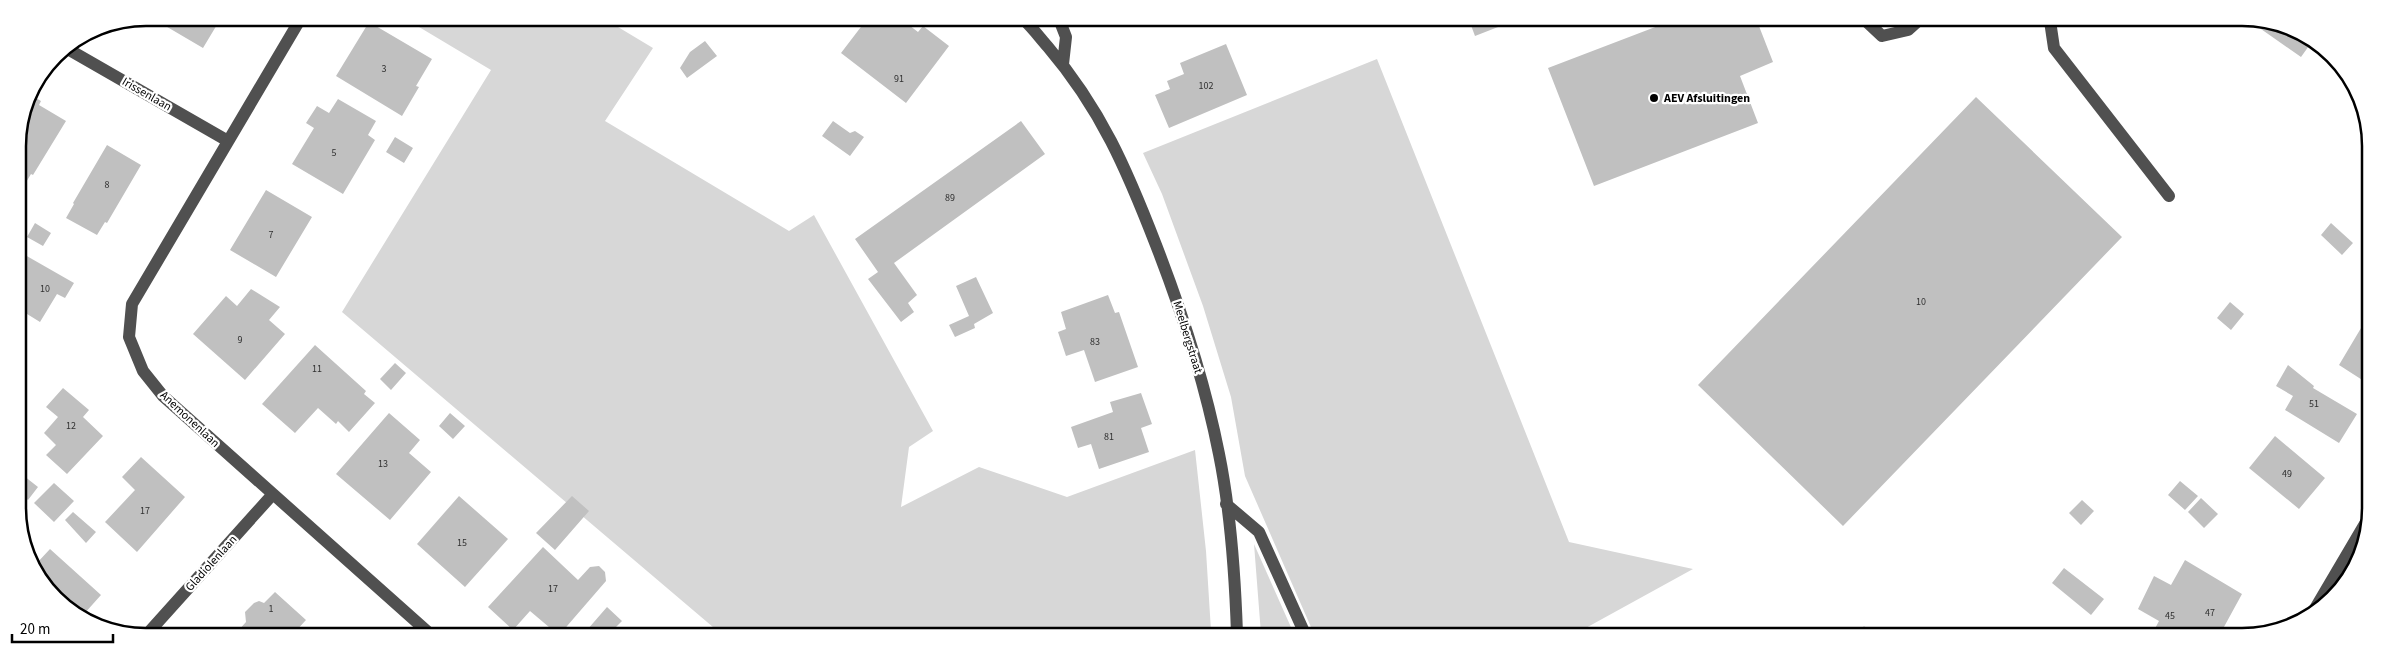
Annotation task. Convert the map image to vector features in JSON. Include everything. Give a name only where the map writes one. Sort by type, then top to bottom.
[{"type":"street","points":[[1872,26],[1882,36],[1908,30],[1912,26]]},
{"type":"street","points":[[2051,26],[2054,48],[2169,196]]},
{"type":"street","name":"Anemonenlaan","points":[[296,27],[132,304],[129,337],[143,371],[163,396],[423,628]]},
{"type":"street","name":"Meelbergstraat","points":[[1030,27],[1063,64],[1094,108],[1129,174],[1170,280],[1199,372],[1219,454],[1235,574],[1237,627]]},
{"type":"street","points":[[1062,27],[1066,37],[1063,64]]},
{"type":"street","name":"Irissenlaan","points":[[72,52],[228,141]]},
{"type":"street","name":"Gladiolenlaan","points":[[154,628],[273,494]]},
{"type":"street","points":[[1226,504],[1259,532],[1302,627]]},
{"type":"street","points":[[2321,598],[2358,536]]},
{"type":"shaded area","points":[[419,27],[618,27],[653,48],[605,121],[789,231],[814,215],[933,431],[909,447],[901,507],[979,467],[1067,497],[1195,450],[1206,551],[1211,627],[714,628],[342,312],[491,70]]},
{"type":"shaded area","points":[[1377,59],[1569,542],[1693,569],[1587,627],[1311,627],[1245,476],[1231,397],[1203,306],[1162,194],[1143,153]]},
{"type":"shaded area","points":[[1254,544],[1291,627],[1260,627]]},
{"type":"building","points":[[1471,26],[1500,26],[1475,36]]},
{"type":"building","name":"AEV Afsluitingen","points":[[1657,26],[1759,26],[1773,62],[1740,76],[1758,123],[1594,186],[1548,68]]},
{"type":"building","points":[[167,27],[216,27],[203,48]]},
{"type":"building","points":[[366,27],[377,27],[432,59],[416,86],[419,87],[402,116],[336,76]]},
{"type":"building","points":[[861,27],[911,27],[918,32],[924,27],[949,46],[906,103],[841,53]]},
{"type":"building","points":[[2260,28],[2287,35],[2308,46],[2301,57]]},
{"type":"building","points":[[705,41],[717,56],[687,78],[680,68],[690,52]]},
{"type":"building","points":[[1226,44],[1247,95],[1169,128],[1155,95],[1170,89],[1167,81],[1184,74],[1180,63]]},
{"type":"building","points":[[1976,97],[2122,237],[1843,526],[1698,385]]},
{"type":"building","points":[[36,98],[41,101],[39,105],[66,121],[33,175],[31,174],[27,181],[27,131],[30,115]]},
{"type":"building","points":[[338,99],[376,121],[368,135],[375,140],[343,194],[292,164],[314,128],[306,123],[317,106],[329,113]]},
{"type":"building","points":[[833,121],[850,133],[855,131],[864,137],[850,156],[822,136]]},
{"type":"building","points":[[1021,121],[1045,154],[894,263],[917,295],[908,303],[914,312],[901,322],[868,279],[878,272],[855,239]]},
{"type":"building","points":[[395,137],[413,148],[404,163],[386,152]]},
{"type":"building","points":[[107,145],[141,165],[107,223],[105,222],[97,235],[66,218]]},
{"type":"building","points":[[266,190],[312,217],[276,277],[230,250]]},
{"type":"building","points":[[35,223],[51,233],[43,246],[27,237]]},
{"type":"building","points":[[2331,223],[2353,243],[2342,255],[2321,235]]},
{"type":"building","points":[[27,256],[74,283],[65,298],[57,294],[40,322],[27,314]]},
{"type":"building","points":[[976,277],[993,313],[974,324],[975,328],[955,337],[949,325],[969,316],[956,286]]},
{"type":"building","points":[[251,289],[280,307],[269,320],[285,334],[245,380],[193,334],[226,296],[237,306]]},
{"type":"building","points":[[1108,295],[1115,313],[1119,312],[1138,367],[1095,382],[1084,350],[1066,356],[1058,332],[1066,329],[1061,312]]},
{"type":"building","points":[[2230,302],[2244,314],[2231,330],[2217,318]]},
{"type":"building","points":[[2362,326],[2362,380],[2339,365]]},
{"type":"building","points":[[315,345],[366,391],[364,394],[375,403],[349,432],[338,421],[336,424],[318,408],[295,433],[262,404]]},
{"type":"building","points":[[395,363],[406,373],[391,390],[380,379]]},
{"type":"building","points":[[2288,365],[2314,386],[2313,388],[2357,414],[2339,443],[2285,410],[2293,396],[2276,386]]},
{"type":"building","points":[[63,388],[89,410],[83,417],[103,436],[67,474],[46,455],[56,445],[44,433],[58,417],[46,407]]},
{"type":"building","points":[[1141,393],[1152,424],[1141,428],[1149,452],[1099,469],[1091,444],[1078,448],[1071,427],[1113,412],[1110,402]]},
{"type":"building","points":[[389,413],[420,440],[409,453],[431,472],[390,520],[336,474]]},
{"type":"building","points":[[450,413],[465,426],[453,439],[439,426]]},
{"type":"building","points":[[2275,436],[2325,478],[2299,509],[2249,468]]},
{"type":"building","points":[[141,457],[185,497],[137,552],[105,522],[135,490],[122,477]]},
{"type":"building","points":[[26,478],[38,487],[28,500],[26,498]]},
{"type":"building","points":[[2180,481],[2198,496],[2185,510],[2168,495]]},
{"type":"building","points":[[54,483],[74,501],[54,522],[34,503]]},
{"type":"building","points":[[459,496],[508,539],[465,587],[417,544]]},
{"type":"building","points":[[572,496],[589,511],[555,550],[536,533]]},
{"type":"building","points":[[2201,498],[2218,514],[2204,528],[2188,512]]},
{"type":"building","points":[[2082,500],[2094,511],[2081,525],[2069,513]]},
{"type":"building","points":[[73,512],[96,532],[86,543],[65,520]]},
{"type":"building","points":[[543,547],[578,580],[590,567],[599,566],[605,572],[606,581],[565,628],[550,628],[530,611],[515,628],[511,628],[488,607]]},
{"type":"building","points":[[50,549],[101,595],[86,612],[61,593],[39,561]]},
{"type":"building","points":[[2185,560],[2242,594],[2224,627],[2156,627],[2159,621],[2138,609],[2154,576],[2171,585]]},
{"type":"building","points":[[2064,568],[2104,599],[2091,615],[2052,583]]},
{"type":"building","points":[[275,592],[306,620],[299,628],[241,628],[246,622],[245,612],[254,603],[259,601],[264,603]]},
{"type":"building","points":[[607,607],[622,621],[615,628],[589,628]]},
{"type":"place","name":"AEV Afsluitingen","points":[[1654,98]]}]
